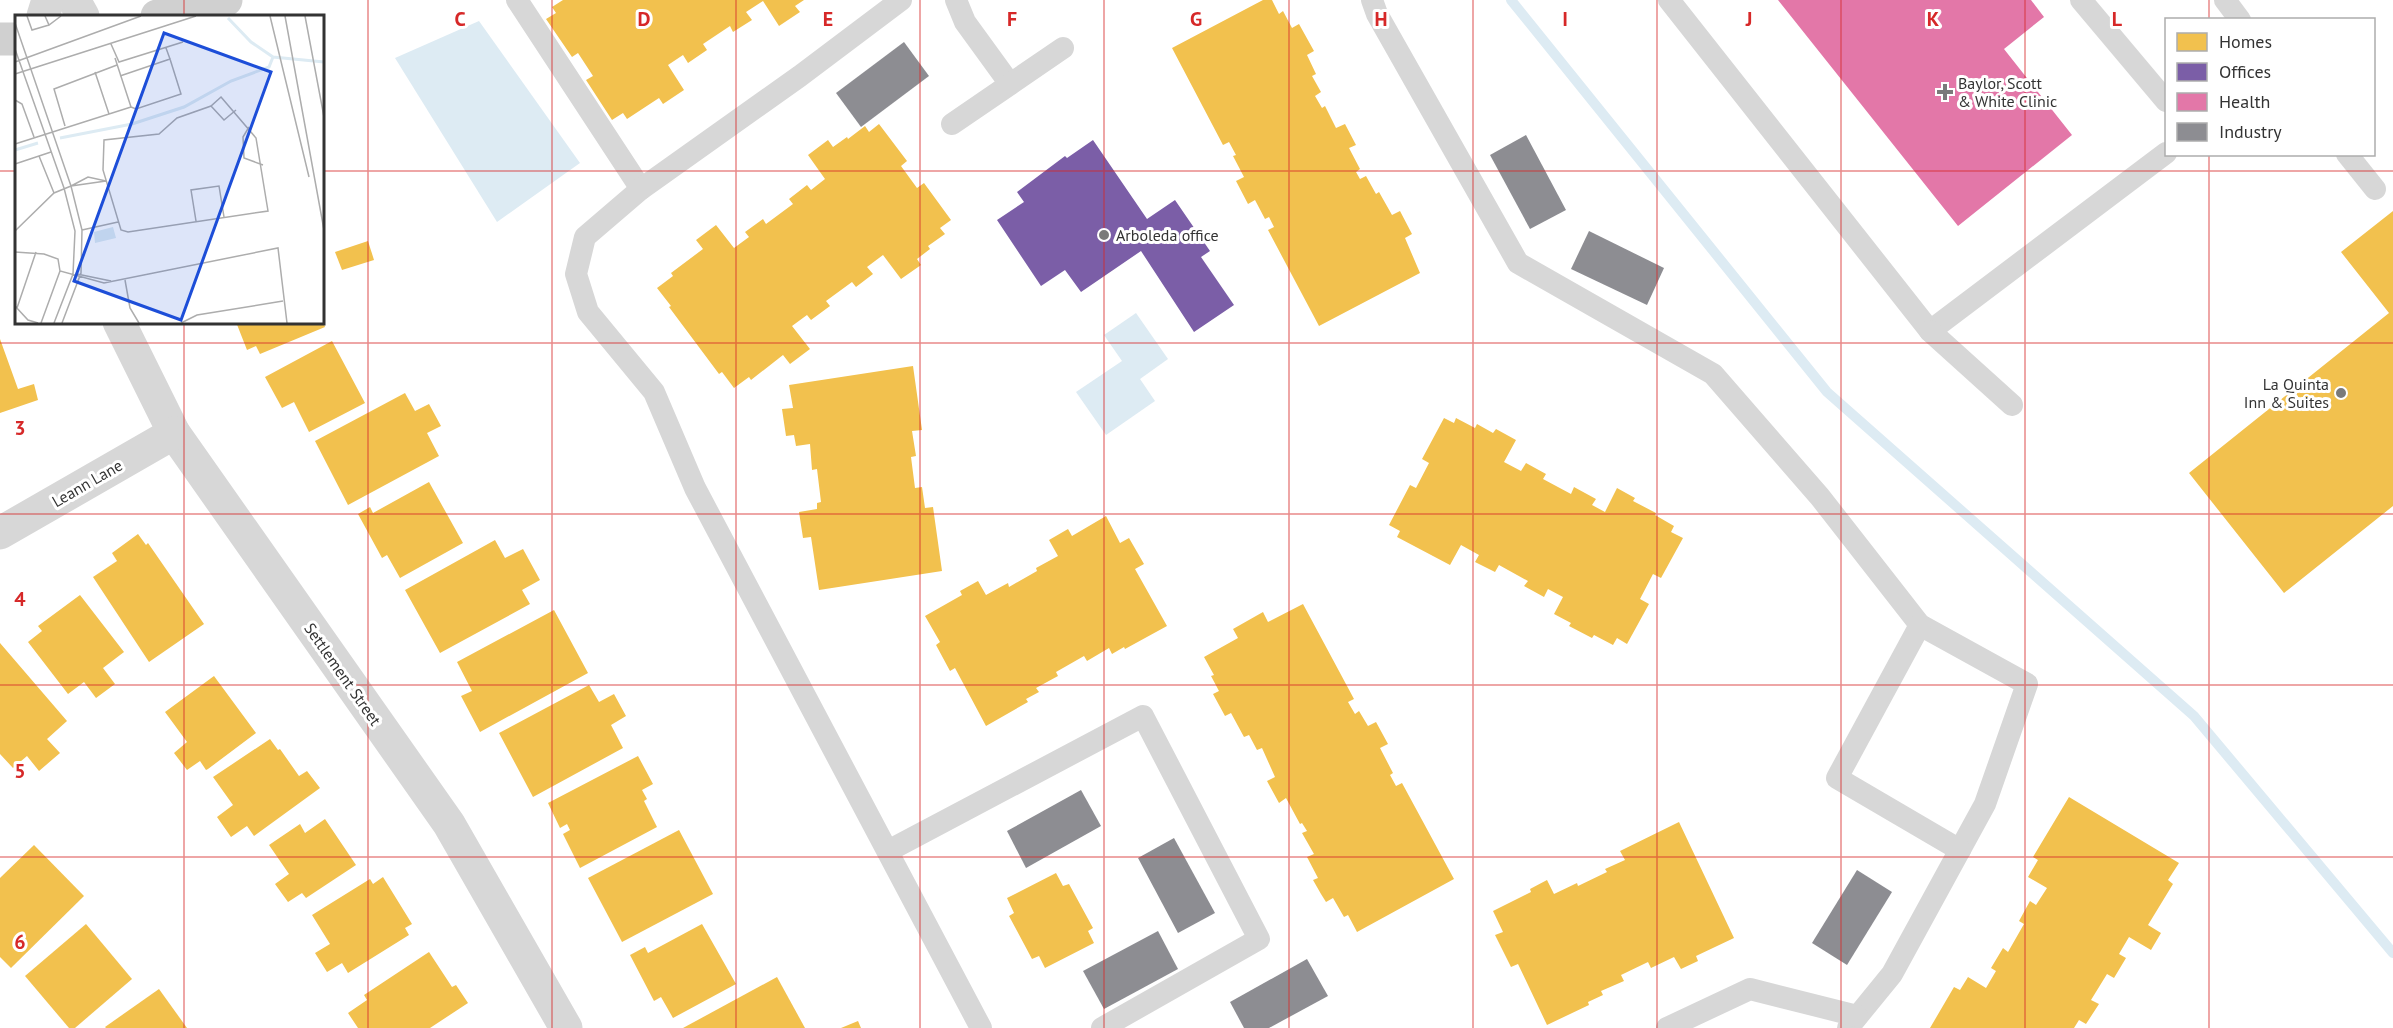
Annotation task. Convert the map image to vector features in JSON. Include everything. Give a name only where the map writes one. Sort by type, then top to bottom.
[{"type":"street","points":[[43,15],[48,0]]},
{"type":"street","points":[[74,0],[82,15]]},
{"type":"street","points":[[161,15],[226,0]]},
{"type":"street","name":"Settlement Street","points":[[120,324],[174,433],[449,824],[566,1028]]},
{"type":"street","name":"Leann Lane","points":[[0,533],[174,433]]},
{"type":"lane","points":[[517,0],[640,189]]},
{"type":"lane","points":[[901,0],[800,76],[640,189],[585,237],[576,274],[588,312],[654,392],[694,488],[981,1028]]},
{"type":"lane","points":[[956,0],[965,22],[1010,84]]},
{"type":"lane","points":[[1372,0],[1377,14],[1518,263],[1713,374],[1820,497],[1920,626],[2027,684],[1985,804],[1892,974],[1853,1022],[1750,989],[1667,1028]]},
{"type":"lane","points":[[1669,0],[1930,331],[2012,405]]},
{"type":"lane","points":[[2081,0],[2165,100]]},
{"type":"lane","points":[[2225,0],[2238,18]]},
{"type":"lane","points":[[952,124],[1063,48]]},
{"type":"lane","points":[[1930,331],[2165,154]]},
{"type":"lane","points":[[2349,156],[2374,189]]},
{"type":"lane","points":[[1920,626],[1837,778],[1959,850]]},
{"type":"lane","points":[[888,851],[1143,716],[1259,939],[1102,1028]]},
{"type":"shaded area","points":[[479,21],[580,163],[497,222],[395,58]]},
{"type":"shaded area","points":[[1136,313],[1168,359],[1140,379],[1155,401],[1106,435],[1076,392],[1122,361],[1104,335]]},
{"type":"building: Homes","points":[[563,0],[804,0],[795,6],[800,12],[779,26],[763,1],[746,12],[752,20],[733,32],[730,26],[703,44],[707,50],[688,63],[683,55],[668,65],[684,90],[663,104],[659,98],[627,119],[623,113],[612,120],[586,80],[593,76],[578,53],[572,57],[546,19],[556,13],[552,7]]},
{"type":"building: Homes","points":[[1263,0],[1272,0],[1279,14],[1283,11],[1292,28],[1299,24],[1314,51],[1307,55],[1316,74],[1312,76],[1321,92],[1315,96],[1322,108],[1325,106],[1336,128],[1345,124],[1356,145],[1349,148],[1360,169],[1356,172],[1360,179],[1366,176],[1376,194],[1379,192],[1392,215],[1400,211],[1412,234],[1405,238],[1420,273],[1319,326],[1268,230],[1274,227],[1269,217],[1265,219],[1255,200],[1248,204],[1236,181],[1244,177],[1233,156],[1236,155],[1229,142],[1223,145],[1172,48]]},
{"type":"building: Homes","points":[[879,124],[907,161],[901,166],[917,188],[924,183],[951,220],[940,228],[945,234],[928,246],[930,249],[917,259],[921,265],[901,279],[883,255],[867,267],[873,274],[856,287],[852,282],[826,301],[830,306],[811,320],[807,315],[792,326],[810,349],[790,364],[783,355],[751,380],[749,377],[734,388],[722,372],[719,374],[657,288],[673,276],[671,273],[703,249],[696,240],[716,225],[734,248],[749,237],[745,232],[763,219],[766,224],[793,204],[789,199],[807,185],[811,190],[825,179],[808,155],[828,140],[833,147],[865,126],[869,132]]},
{"type":"building: Homes","name":"La Quinta Inn & Suites","points":[[2393,211],[2393,506],[2284,593],[2189,473],[2389,313],[2341,252]]},
{"type":"building: Homes","points":[[368,241],[374,260],[342,270],[335,252]]},
{"type":"building: Homes","points":[[237,324],[324,324],[325,327],[260,354],[256,346],[247,350]]},
{"type":"building: Homes","points":[[0,339],[18,389],[34,384],[38,400],[0,413]]},
{"type":"building: Homes","points":[[332,341],[365,403],[309,432],[294,402],[282,408],[265,377]]},
{"type":"building: Homes","points":[[913,366],[922,430],[912,431],[916,456],[911,457],[915,488],[922,487],[925,508],[933,507],[942,571],[819,590],[811,537],[803,538],[799,512],[817,509],[817,503],[821,502],[817,469],[812,470],[810,444],[796,446],[794,435],[786,436],[782,409],[793,408],[789,385]]},
{"type":"building: Homes","points":[[405,393],[415,411],[429,404],[441,426],[427,433],[439,456],[348,505],[315,441]]},
{"type":"building: Homes","points":[[1444,418],[1454,423],[1456,418],[1475,428],[1477,424],[1493,433],[1496,429],[1516,440],[1504,462],[1521,471],[1526,463],[1546,474],[1543,479],[1571,494],[1574,487],[1596,499],[1592,505],[1605,512],[1617,488],[1635,498],[1633,501],[1674,526],[1671,532],[1683,538],[1661,578],[1653,574],[1640,599],[1649,604],[1627,644],[1617,638],[1613,645],[1594,635],[1592,638],[1569,626],[1571,623],[1554,614],[1563,597],[1548,589],[1544,597],[1524,586],[1528,581],[1499,565],[1495,572],[1475,562],[1479,555],[1461,545],[1450,565],[1397,537],[1400,531],[1389,525],[1410,485],[1416,488],[1429,463],[1422,459]]},
{"type":"building: Homes","points":[[429,482],[463,543],[400,578],[387,555],[382,558],[358,514],[370,507],[373,513]]},
{"type":"building: Homes","points":[[1106,516],[1120,543],[1129,538],[1144,564],[1135,569],[1167,626],[1112,654],[1109,648],[1087,661],[1084,656],[1056,672],[1058,676],[1036,688],[1039,692],[1026,699],[1028,702],[986,726],[955,668],[950,671],[936,645],[940,642],[925,616],[962,595],[960,591],[978,581],[986,595],[1008,583],[1009,587],[1058,556],[1049,540],[1068,529],[1072,536]]},
{"type":"building: Homes","points":[[138,534],[146,545],[148,543],[204,624],[149,662],[93,577],[117,561],[112,553]]},
{"type":"building: Homes","points":[[495,540],[505,558],[523,549],[540,580],[522,590],[530,604],[440,653],[405,590]]},
{"type":"building: Homes","points":[[80,595],[124,652],[103,668],[115,684],[96,698],[84,682],[68,694],[28,642],[42,631],[38,626]]},
{"type":"building: Homes","points":[[1303,604],[1354,699],[1348,702],[1355,714],[1359,711],[1368,726],[1376,722],[1388,744],[1380,748],[1393,773],[1390,775],[1396,786],[1402,783],[1454,879],[1357,932],[1348,915],[1344,917],[1333,898],[1326,902],[1313,880],[1318,878],[1307,857],[1314,854],[1302,833],[1307,831],[1302,823],[1300,824],[1286,798],[1279,803],[1267,781],[1275,777],[1262,748],[1257,750],[1249,735],[1244,737],[1231,713],[1225,716],[1213,694],[1219,691],[1211,676],[1214,675],[1204,657],[1238,638],[1233,629],[1263,612],[1268,622]]},
{"type":"building: Homes","points":[[554,610],[588,673],[480,732],[461,696],[472,691],[457,662]]},
{"type":"building: Homes","points":[[0,643],[67,721],[47,739],[60,753],[39,771],[27,756],[13,768],[0,754]]},
{"type":"building: Homes","points":[[214,676],[256,733],[208,769],[206,770],[200,761],[187,770],[174,753],[187,742],[165,712]]},
{"type":"building: Homes","points":[[589,685],[599,702],[614,694],[626,716],[611,725],[623,748],[533,797],[499,733]]},
{"type":"building: Homes","points":[[270,739],[299,776],[307,771],[320,788],[254,836],[247,826],[231,837],[217,817],[233,805],[213,777]]},
{"type":"building: Homes","points":[[638,756],[653,784],[642,790],[647,799],[644,801],[657,827],[580,868],[563,834],[570,830],[567,824],[560,828],[548,803]]},
{"type":"building: Homes","points":[[2069,797],[2179,863],[2168,880],[2173,884],[2148,925],[2161,933],[2151,950],[2129,937],[2119,954],[2126,958],[2114,978],[2107,974],[2091,1000],[2099,1004],[2086,1024],[2079,1020],[2074,1028],[1930,1028],[1954,987],[1960,990],[1968,977],[1986,988],[1996,971],[1991,968],[2003,948],[2008,952],[2024,924],[2019,921],[2030,901],[2036,905],[2047,888],[2028,877],[2038,860],[2033,857]]},
{"type":"building: Homes","points":[[325,819],[356,865],[306,898],[302,893],[288,902],[275,884],[289,874],[269,845],[300,824],[305,833]]},
{"type":"building: Homes","points":[[1679,822],[1734,938],[1696,956],[1698,961],[1681,969],[1674,957],[1651,968],[1648,962],[1621,975],[1624,981],[1601,991],[1603,995],[1588,1002],[1589,1005],[1547,1025],[1518,964],[1511,967],[1495,935],[1503,932],[1493,911],[1531,892],[1530,889],[1547,880],[1554,894],[1577,883],[1578,886],[1607,872],[1605,869],[1625,860],[1620,851]]},
{"type":"building: Homes","points":[[679,830],[713,894],[622,942],[588,878]]},
{"type":"building: Homes","points":[[34,845],[84,896],[11,968],[0,957],[0,878]]},
{"type":"building: Homes","points":[[1056,873],[1063,886],[1069,884],[1093,928],[1088,931],[1094,943],[1045,968],[1039,956],[1032,959],[1009,916],[1014,913],[1007,898]]},
{"type":"building: Homes","points":[[383,877],[412,924],[405,928],[409,935],[348,973],[342,963],[327,972],[315,953],[330,944],[312,915],[370,879],[373,884]]},
{"type":"building: Homes","points":[[86,924],[132,979],[75,1028],[69,1028],[25,976]]},
{"type":"building: Homes","points":[[702,924],[736,984],[673,1018],[661,997],[654,1001],[630,955],[645,947],[648,953]]},
{"type":"building: Homes","points":[[429,952],[452,987],[456,985],[468,1003],[430,1028],[358,1028],[348,1013],[367,1000],[364,995]]},
{"type":"building: Homes","points":[[777,977],[805,1028],[683,1028]]},
{"type":"building: Homes","points":[[159,989],[187,1028],[105,1027]]},
{"type":"building: Homes","points":[[858,1021],[861,1028],[841,1028]]},
{"type":"building: Offices","name":"Arboleda office","points":[[1093,140],[1147,219],[1175,200],[1210,251],[1201,257],[1234,305],[1194,332],[1141,251],[1081,292],[1065,270],[1041,286],[997,220],[1024,202],[1017,192],[1065,156],[1067,158]]},
{"type":"building: Health","name":"Baylor, Scott & White Clinic","points":[[1778,0],[2031,0],[2044,17],[2004,49],[2072,135],[1958,226]]},
{"type":"building: Industry","points":[[904,42],[929,76],[861,127],[836,93]]},
{"type":"building: Industry","points":[[1526,135],[1566,210],[1530,229],[1490,155]]},
{"type":"building: Industry","points":[[1589,231],[1664,268],[1647,305],[1571,269]]},
{"type":"building: Industry","points":[[1081,790],[1101,826],[1026,868],[1007,831]]},
{"type":"building: Industry","points":[[1174,838],[1215,913],[1178,933],[1138,858]]},
{"type":"building: Industry","points":[[1857,870],[1892,892],[1847,965],[1812,943]]},
{"type":"building: Industry","points":[[1158,931],[1178,969],[1104,1009],[1083,971]]},
{"type":"building: Industry","points":[[1307,959],[1328,996],[1269,1028],[1244,1028],[1230,1002]]},
{"type":"waterway","points":[[1511,0],[1827,392],[2194,716],[2393,953]]},
{"type":"place","name":"Baylor, Scott & White Clinic","points":[[1945,92]]},
{"type":"place","name":"Arboleda office","points":[[1104,235]]},
{"type":"place","name":"La Quinta Inn & Suites","points":[[2341,393]]}]
